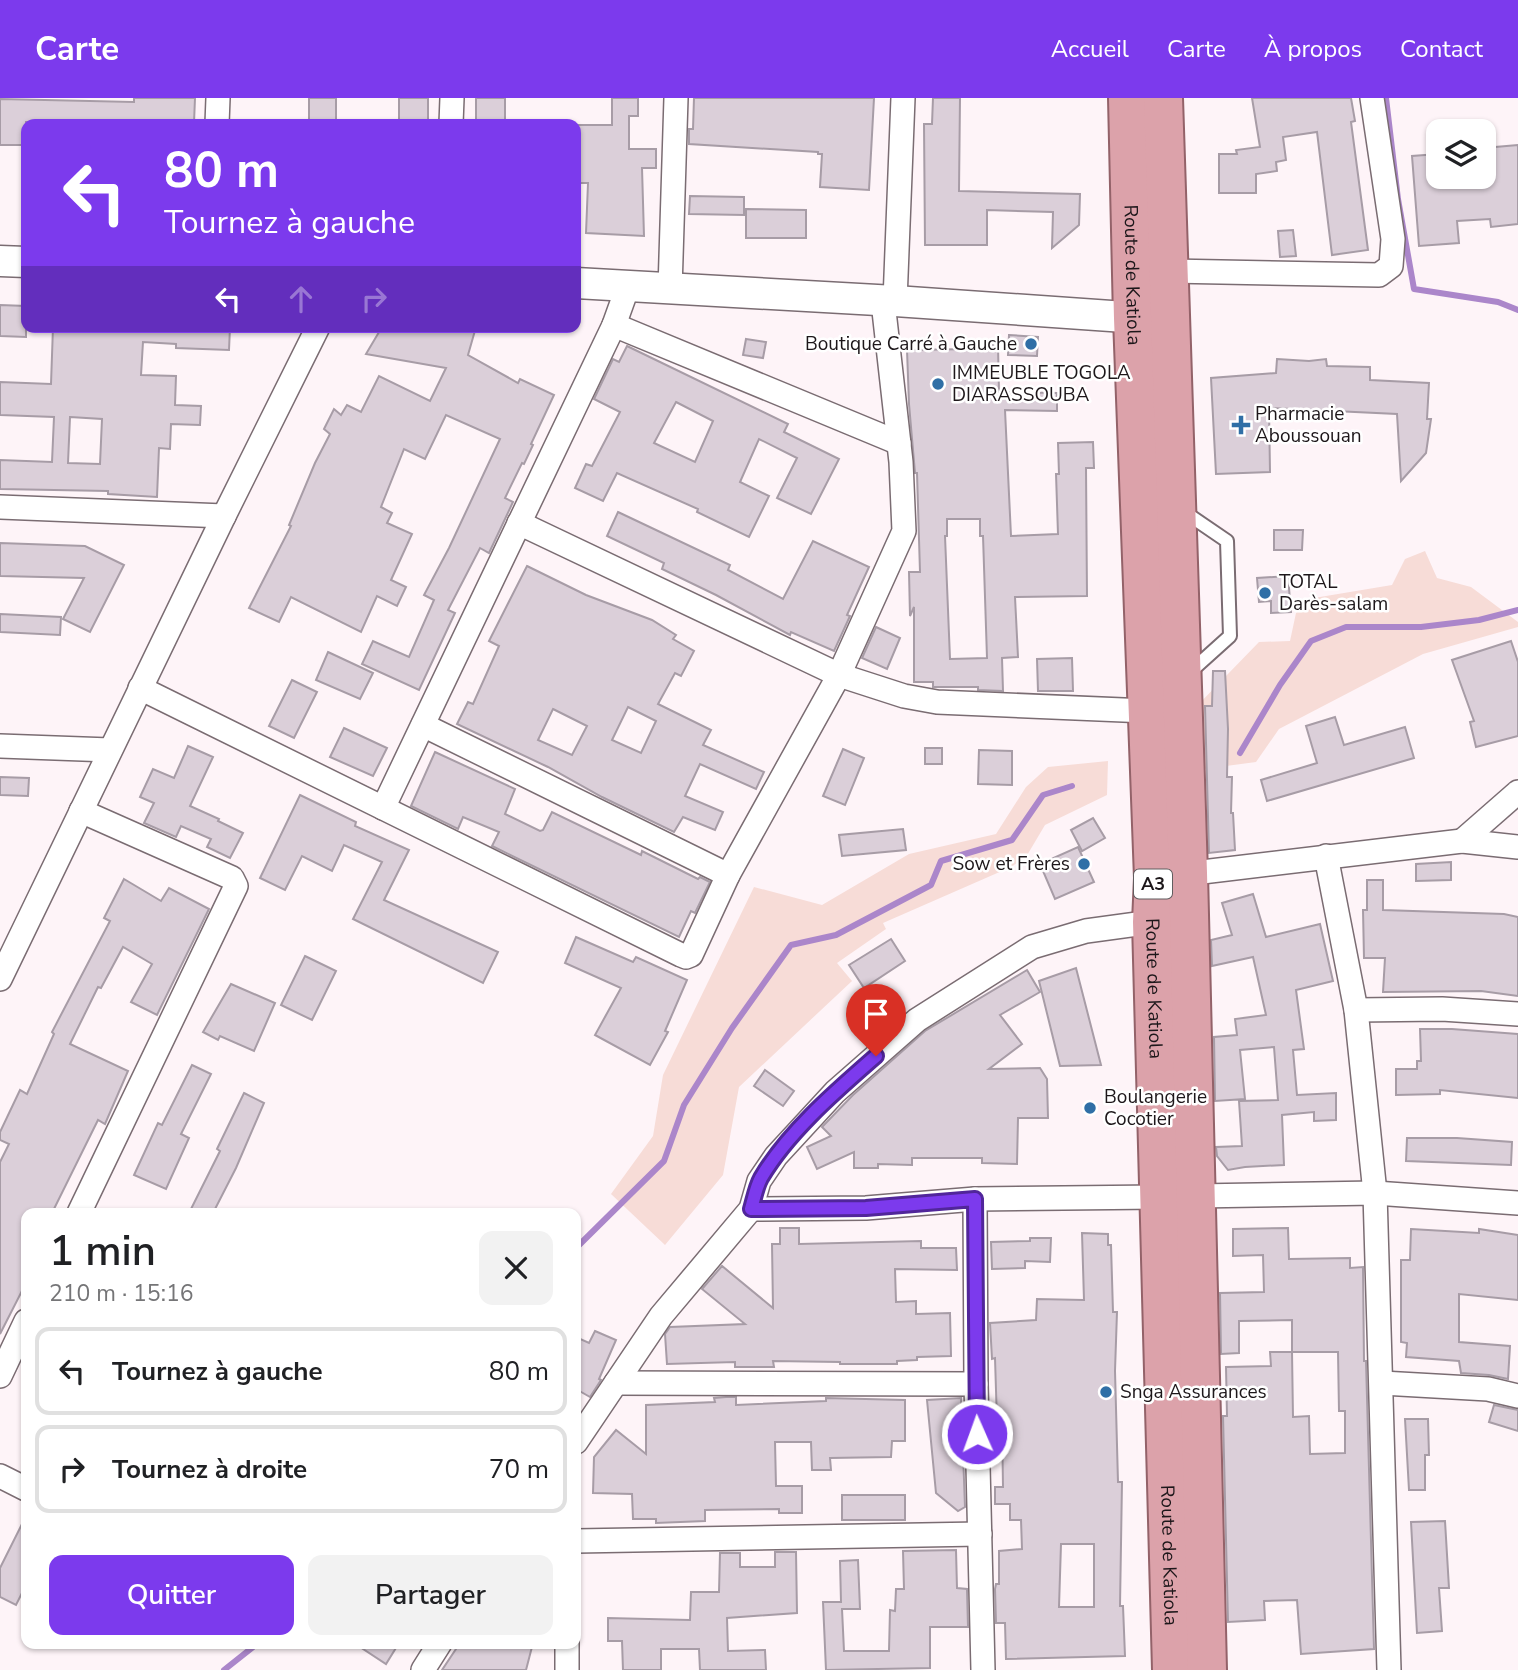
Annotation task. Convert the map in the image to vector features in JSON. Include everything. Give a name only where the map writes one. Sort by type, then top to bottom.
[{"type":"highway","name":"Route de Katiola","points":[[1128,98],[1147,711],[1171,876],[1196,1196],[1208,1670]]},
{"type":"highway","name":"Route de Katiola","points":[[1163,98],[1182,680],[1171,876],[1152,922],[1172,1670]]},
{"type":"street","points":[[217,119],[218,98]]},
{"type":"street","points":[[451,119],[452,98]]},
{"type":"street","points":[[670,289],[676,98]]},
{"type":"street","points":[[140,688],[686,957],[691,955],[728,875],[839,675],[904,531],[889,301],[903,98]]},
{"type":"street","points":[[1170,271],[1379,275],[1391,266],[1392,239],[1372,98]]},
{"type":"street","points":[[0,261],[21,262]]},
{"type":"street","points":[[581,283],[1172,319]]},
{"type":"street","points":[[383,808],[614,324],[628,286]]},
{"type":"street","points":[[614,324],[899,443]]},
{"type":"street","points":[[0,978],[223,516],[315,333]]},
{"type":"street","points":[[0,507],[223,516]]},
{"type":"street","points":[[519,523],[839,675],[904,696],[937,702],[1147,711]]},
{"type":"street","points":[[423,725],[728,875]]},
{"type":"street","points":[[0,746],[110,750]]},
{"type":"street","points":[[1462,841],[1518,792]]},
{"type":"street","points":[[81,811],[232,878],[236,886],[81,1208]]},
{"type":"street","points":[[1171,876],[1462,841],[1518,847]]},
{"type":"street","points":[[1325,856],[1356,1010],[1375,1193],[1389,1670]]},
{"type":"street","points":[[581,1435],[661,1316],[751,1209],[760,1181],[776,1156],[835,1092],[917,1020],[1032,947],[1086,931],[1152,922]]},
{"type":"street","points":[[1356,1010],[1442,1009],[1518,1014]]},
{"type":"street","points":[[1196,1196],[1375,1193],[1518,1203]]},
{"type":"street","points":[[751,1209],[866,1208],[975,1199],[1159,1196]]},
{"type":"street","points":[[975,1199],[975,1384],[983,1670]]},
{"type":"street","points":[[0,1376],[21,1332]]},
{"type":"street","points":[[616,1383],[975,1384]]},
{"type":"street","points":[[1382,1383],[1488,1389],[1518,1396]]},
{"type":"street","points":[[0,1476],[21,1486]]},
{"type":"street","points":[[581,1541],[980,1534]]},
{"type":"street","points":[[423,1670],[436,1649]]},
{"type":"street","points":[[567,1649],[567,1670]]},
{"type":"shaded area","points":[[1425,551],[1437,578],[1471,587],[1518,622],[1518,627],[1423,654],[1279,729],[1256,762],[1196,770],[1194,709],[1259,642],[1290,641],[1296,613],[1314,598],[1392,585],[1405,559]]},
{"type":"shaded area","points":[[1108,761],[1107,795],[1045,825],[1026,857],[1011,867],[883,923],[886,929],[837,963],[852,981],[739,1087],[723,1175],[665,1245],[611,1194],[653,1136],[663,1075],[754,887],[822,905],[909,854],[996,834],[1026,787],[1048,767]]},
{"type":"building","points":[[134,98],[195,98],[194,119],[21,119],[21,145],[0,145],[0,99],[134,102]]},
{"type":"building","points":[[309,98],[336,98],[336,119],[309,119]]},
{"type":"building","points":[[399,98],[428,98],[428,119],[399,119]]},
{"type":"building","points":[[476,98],[505,98],[505,119],[476,119]]},
{"type":"building","points":[[612,98],[638,98],[638,116],[629,116],[629,149],[656,149],[656,168],[642,168],[644,236],[586,233],[588,183],[581,183],[581,125],[612,125]]},
{"type":"building","points":[[694,98],[874,98],[869,190],[820,187],[822,154],[818,152],[689,144],[689,129],[693,129]]},
{"type":"building","points":[[933,98],[960,98],[959,191],[1080,194],[1079,225],[1052,248],[1053,212],[987,210],[987,245],[925,245],[924,124],[932,124]]},
{"type":"building","points":[[1252,98],[1351,98],[1355,121],[1351,122],[1368,250],[1332,255],[1317,132],[1283,137],[1286,160],[1276,162],[1277,171],[1256,174],[1256,193],[1219,193],[1219,154],[1237,154],[1236,150],[1260,147]]},
{"type":"building","points":[[1518,145],[1518,224],[1491,227],[1490,219],[1457,221],[1459,243],[1419,246],[1412,156],[1426,155],[1426,189],[1496,189],[1496,147]]},
{"type":"building","points":[[690,196],[744,197],[744,215],[689,214]]},
{"type":"building","points":[[746,209],[806,210],[806,238],[746,238]]},
{"type":"building","points":[[1293,230],[1296,256],[1280,257],[1278,231]]},
{"type":"building","points":[[0,305],[21,306],[21,333],[26,333],[26,337],[0,336]]},
{"type":"building","points":[[53,333],[230,333],[229,350],[176,348],[176,344],[143,342],[141,375],[176,376],[175,405],[201,406],[200,425],[171,424],[170,449],[159,448],[157,497],[108,494],[108,491],[0,489],[0,460],[52,462],[54,417],[0,415],[0,382],[51,384]],"holes":[[[70,417],[102,419],[100,464],[68,463]]]},
{"type":"building","points":[[378,333],[474,333],[468,355],[518,383],[520,379],[554,395],[524,464],[522,463],[505,498],[513,502],[489,553],[480,548],[448,610],[455,613],[419,690],[362,664],[373,641],[409,657],[434,600],[424,595],[500,439],[446,415],[425,459],[404,449],[381,507],[392,513],[387,523],[412,534],[391,580],[406,587],[397,606],[377,596],[361,632],[291,597],[279,622],[249,608],[291,526],[289,525],[315,463],[330,434],[324,429],[334,409],[341,415],[347,405],[361,412],[379,376],[430,401],[446,368],[366,354]]},
{"type":"building","points":[[1009,335],[1038,337],[1037,356],[1008,355]]},
{"type":"building","points":[[746,339],[766,342],[763,358],[743,355]]},
{"type":"building","points":[[972,345],[998,345],[999,392],[1057,393],[1057,411],[1005,410],[1011,536],[1058,534],[1058,443],[1093,442],[1094,468],[1086,468],[1087,596],[1015,597],[1018,657],[1002,658],[1003,691],[978,690],[978,687],[933,687],[933,682],[914,682],[914,607],[910,616],[909,572],[920,572],[917,473],[909,404],[907,350],[972,349]],"holes":[[[947,519],[980,519],[980,536],[983,536],[987,658],[950,659],[945,536]]]},
{"type":"building","points":[[627,346],[788,424],[784,432],[839,459],[811,514],[777,498],[797,458],[759,439],[740,482],[769,496],[749,537],[697,512],[698,509],[617,473],[603,501],[575,488],[586,464],[592,466],[620,412],[594,399],[613,359],[619,362]],"holes":[[[676,402],[713,421],[695,462],[654,443]]]},
{"type":"building","points":[[1277,359],[1326,359],[1327,366],[1370,367],[1370,380],[1429,383],[1427,419],[1431,419],[1426,453],[1401,481],[1397,414],[1269,408],[1270,472],[1216,474],[1211,378],[1276,373]]},
{"type":"building","points":[[618,512],[730,565],[728,570],[783,599],[813,541],[869,567],[834,651],[791,632],[790,635],[662,569],[664,563],[607,536]]},
{"type":"building","points":[[1274,530],[1303,530],[1302,550],[1274,550]]},
{"type":"building","points":[[0,543],[85,546],[124,565],[90,632],[63,619],[84,578],[0,576]]},
{"type":"building","points":[[527,566],[586,595],[652,620],[676,635],[673,639],[694,651],[681,676],[675,673],[658,704],[711,730],[703,745],[764,772],[756,789],[700,764],[685,796],[723,812],[715,830],[683,817],[674,832],[457,724],[468,702],[473,704],[499,646],[489,641]],"holes":[[[628,707],[656,721],[641,753],[612,740]],[[553,709],[587,726],[572,755],[538,740]]]},
{"type":"building","points":[[1288,576],[1291,612],[1271,613],[1271,601],[1259,602],[1257,578]]},
{"type":"building","points":[[0,614],[61,617],[60,635],[0,632]]},
{"type":"building","points":[[876,627],[900,638],[887,669],[862,658]]},
{"type":"building","points":[[1511,641],[1518,662],[1518,736],[1476,747],[1470,722],[1474,721],[1452,660]]},
{"type":"building","points":[[328,652],[373,673],[360,699],[316,680]]},
{"type":"building","points":[[1072,658],[1073,691],[1038,691],[1037,659]]},
{"type":"building","points":[[1213,671],[1225,671],[1227,777],[1232,777],[1231,813],[1235,850],[1209,853],[1205,706],[1212,706]]},
{"type":"building","points":[[292,680],[317,692],[294,738],[269,726]]},
{"type":"building","points":[[1335,717],[1344,745],[1405,727],[1414,758],[1267,801],[1261,780],[1317,763],[1306,726]]},
{"type":"building","points":[[344,728],[387,748],[373,776],[330,757]]},
{"type":"building","points":[[188,746],[213,757],[190,806],[243,833],[230,858],[207,847],[211,839],[181,826],[176,837],[144,823],[154,803],[140,797],[153,769],[174,778]]},
{"type":"building","points":[[925,748],[942,748],[942,764],[925,764]]},
{"type":"building","points":[[843,749],[864,758],[845,805],[823,796]]},
{"type":"building","points":[[979,750],[1012,751],[1012,785],[978,784]]},
{"type":"building","points":[[435,752],[515,789],[505,814],[540,831],[552,812],[641,855],[642,851],[698,879],[700,877],[710,882],[695,913],[691,911],[679,937],[492,846],[499,832],[463,817],[458,829],[411,806]]},
{"type":"building","points":[[0,777],[29,778],[28,796],[0,795]]},
{"type":"building","points":[[300,795],[356,822],[355,826],[409,850],[384,900],[498,952],[483,983],[353,919],[382,862],[344,845],[332,871],[302,856],[285,890],[260,878]]},
{"type":"building","points":[[1093,818],[1105,838],[1082,851],[1071,830]]},
{"type":"building","points":[[903,829],[906,850],[842,856],[839,835]]},
{"type":"building","points":[[1078,847],[1094,882],[1055,899],[1040,864]]},
{"type":"building","points":[[1451,862],[1451,880],[1416,881],[1416,864]]},
{"type":"building","points":[[124,879],[161,901],[169,888],[209,909],[157,1015],[131,1002],[152,964],[123,947],[101,988],[98,987],[70,1044],[128,1071],[105,1124],[98,1120],[54,1208],[21,1208],[21,1293],[0,1334],[0,1162],[9,1144],[0,1140],[0,1132],[20,1090],[27,1094],[54,1034],[52,1032],[110,921],[104,918]]},
{"type":"building","points":[[1367,880],[1383,880],[1383,910],[1504,914],[1518,917],[1518,996],[1481,991],[1383,992],[1385,958],[1364,958],[1363,910],[1367,910]]},
{"type":"building","points":[[1253,894],[1266,937],[1320,924],[1333,981],[1296,990],[1304,1049],[1293,1050],[1297,1095],[1336,1093],[1336,1120],[1314,1121],[1314,1112],[1282,1115],[1284,1165],[1228,1170],[1217,1156],[1216,1147],[1242,1146],[1239,1101],[1278,1100],[1274,1047],[1240,1050],[1245,1099],[1215,1101],[1214,1037],[1237,1035],[1235,1019],[1266,1015],[1253,957],[1212,966],[1211,940],[1232,935],[1222,903]]},
{"type":"building","points":[[576,937],[633,962],[636,957],[687,980],[665,1031],[668,1032],[650,1065],[595,1035],[621,988],[565,963]]},
{"type":"building","points":[[891,939],[905,961],[864,988],[849,965]]},
{"type":"building","points":[[305,956],[336,971],[312,1020],[281,1005]]},
{"type":"building","points":[[1076,968],[1101,1065],[1060,1066],[1039,981]]},
{"type":"building","points":[[1027,970],[1040,992],[1000,1015],[1022,1044],[989,1069],[1040,1068],[1047,1079],[1048,1118],[1018,1118],[1017,1164],[982,1163],[982,1158],[912,1158],[912,1165],[878,1164],[878,1168],[854,1168],[854,1152],[817,1169],[807,1147],[831,1136],[822,1127],[853,1095],[925,1031]]},
{"type":"building","points":[[231,984],[275,1003],[254,1051],[220,1036],[218,1040],[203,1032]]},
{"type":"building","points":[[1420,1029],[1518,1034],[1518,1098],[1440,1090],[1440,1094],[1396,1095],[1396,1069],[1417,1069],[1417,1061],[1421,1061]]},
{"type":"building","points":[[192,1065],[211,1074],[181,1134],[189,1138],[166,1189],[134,1175],[158,1123],[162,1125]]},
{"type":"building","points":[[765,1070],[794,1091],[783,1106],[754,1086]]},
{"type":"building","points":[[244,1093],[264,1103],[216,1208],[192,1208],[220,1151],[217,1149]]},
{"type":"building","points":[[1407,1138],[1512,1142],[1511,1165],[1406,1161]]},
{"type":"building","points":[[780,1228],[799,1228],[799,1244],[921,1241],[921,1248],[956,1248],[957,1270],[895,1269],[896,1302],[916,1301],[916,1314],[950,1313],[951,1356],[917,1357],[917,1360],[897,1361],[897,1364],[773,1361],[774,1367],[735,1367],[735,1362],[667,1364],[665,1334],[670,1327],[745,1324],[702,1289],[722,1266],[773,1308],[772,1244],[780,1244]]},
{"type":"building","points":[[1288,1228],[1289,1259],[1350,1258],[1350,1268],[1363,1267],[1374,1649],[1301,1654],[1297,1600],[1264,1601],[1265,1620],[1228,1622],[1223,1416],[1227,1416],[1226,1367],[1271,1366],[1270,1352],[1292,1352],[1292,1320],[1239,1321],[1239,1353],[1221,1354],[1220,1293],[1264,1292],[1263,1255],[1233,1256],[1233,1229]],"holes":[[[1292,1352],[1338,1352],[1339,1411],[1345,1411],[1345,1453],[1310,1454],[1309,1416],[1293,1417]]]},
{"type":"building","points":[[1411,1229],[1479,1233],[1479,1229],[1518,1235],[1518,1300],[1459,1294],[1459,1342],[1510,1346],[1508,1379],[1461,1373],[1459,1361],[1406,1357],[1407,1343],[1401,1342],[1401,1260],[1410,1260]]},
{"type":"building","points":[[1082,1233],[1108,1234],[1108,1245],[1111,1245],[1113,1312],[1117,1312],[1115,1371],[1118,1482],[1122,1482],[1120,1606],[1123,1606],[1125,1656],[1006,1659],[1005,1623],[996,1623],[995,1589],[996,1584],[999,1584],[999,1551],[1022,1549],[1021,1520],[1010,1520],[1010,1504],[995,1504],[995,1487],[1003,1487],[1002,1421],[997,1422],[995,1358],[992,1359],[990,1323],[1036,1320],[1037,1299],[1084,1300]],"holes":[[[1061,1544],[1094,1544],[1094,1607],[1059,1607]]]},
{"type":"building","points":[[1030,1238],[1051,1238],[1050,1262],[1025,1261],[1025,1268],[992,1269],[991,1242],[1030,1241]]},
{"type":"building","points":[[595,1331],[616,1340],[599,1379],[601,1380],[590,1397],[581,1392],[581,1339],[589,1343]]},
{"type":"building","points":[[736,1397],[736,1405],[826,1401],[826,1398],[905,1400],[905,1441],[892,1441],[891,1457],[830,1458],[831,1470],[812,1470],[811,1442],[775,1442],[776,1486],[802,1486],[802,1513],[779,1513],[779,1509],[705,1510],[705,1521],[656,1523],[656,1519],[633,1519],[632,1494],[593,1493],[594,1457],[616,1430],[646,1454],[646,1405],[715,1402],[714,1398]]},
{"type":"building","points":[[961,1398],[965,1507],[958,1511],[936,1493],[927,1400]]},
{"type":"building","points":[[1494,1405],[1518,1410],[1518,1431],[1489,1422]]},
{"type":"building","points":[[1405,1419],[1428,1419],[1429,1455],[1425,1455],[1425,1490],[1409,1490]]},
{"type":"building","points":[[842,1495],[905,1495],[905,1520],[842,1520]]},
{"type":"building","points":[[1445,1521],[1449,1588],[1439,1588],[1442,1631],[1417,1633],[1411,1522]]},
{"type":"building","points":[[21,1526],[21,1595],[16,1605],[0,1597],[0,1568]]},
{"type":"building","points":[[956,1550],[957,1588],[967,1589],[968,1627],[930,1627],[930,1668],[826,1670],[823,1602],[841,1602],[840,1561],[858,1560],[860,1609],[842,1609],[844,1651],[889,1651],[890,1610],[895,1611],[896,1589],[904,1589],[903,1551]]},
{"type":"building","points":[[775,1552],[796,1552],[797,1613],[727,1618],[728,1651],[765,1650],[766,1670],[700,1670],[699,1649],[661,1649],[661,1670],[623,1670],[622,1641],[608,1641],[608,1618],[690,1620],[691,1592],[719,1592],[720,1553],[740,1553],[740,1567],[775,1567]]},
{"type":"building","points":[[363,1649],[395,1649],[386,1664]]},
{"type":"building","points":[[456,1649],[531,1649],[526,1670],[442,1670]]},
{"type":"waterway","points":[[1386,98],[1398,199],[1414,289],[1498,302],[1518,310]]},
{"type":"waterway","points":[[1240,753],[1280,685],[1311,641],[1346,627],[1421,627],[1479,620],[1518,610]]},
{"type":"waterway","points":[[581,1243],[664,1161],[684,1105],[732,1028],[791,945],[836,935],[931,885],[941,861],[1012,840],[1043,795],[1072,786]]},
{"type":"waterway","points":[[224,1670],[250,1649]]},
{"type":"place","name":"Boutique Carré à Gauche","points":[[1031,344]]},
{"type":"place","name":"IMMEUBLE TOGOLA DIARASSOUBA","points":[[938,384]]},
{"type":"place","name":"Pharmacie Aboussouan","points":[[1241,425]]},
{"type":"place","name":"TOTAL Darès-salam","points":[[1265,593]]},
{"type":"place","name":"Sow et Frères","points":[[1084,864]]},
{"type":"place","name":"Boulangerie Cocotier","points":[[1090,1108]]},
{"type":"place","name":"Snga Assurances","points":[[1106,1392]]},
{"type":"route","points":[[876,1056],[835,1092],[776,1156],[760,1181],[751,1209],[866,1208],[975,1199],[977,1434]]}]
